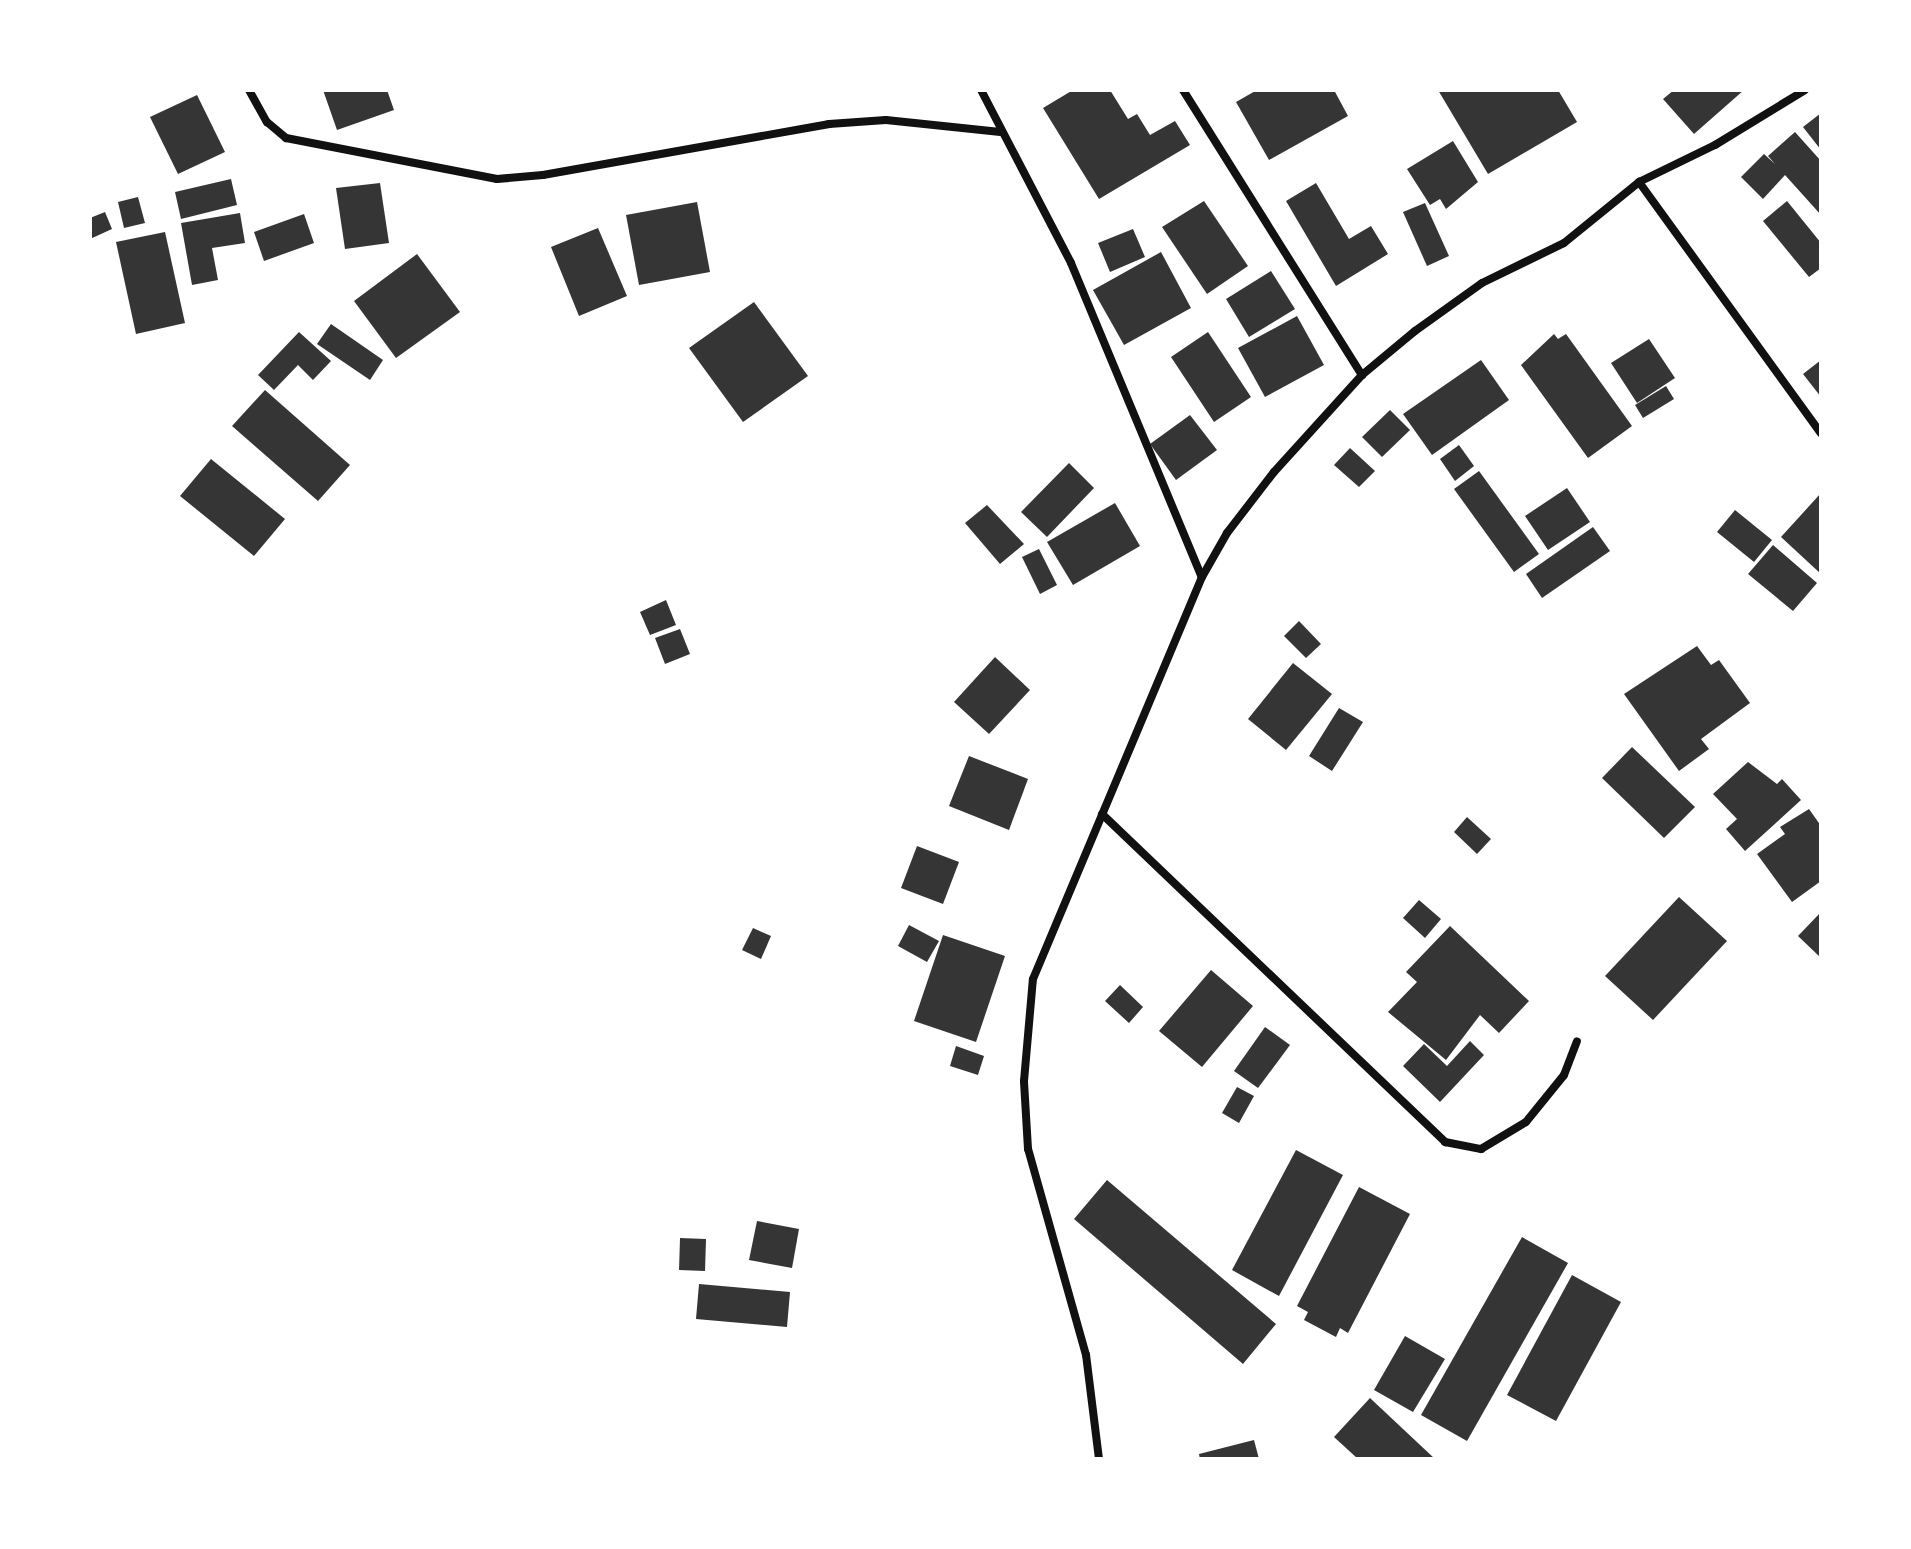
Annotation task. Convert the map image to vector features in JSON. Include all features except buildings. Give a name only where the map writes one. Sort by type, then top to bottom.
[{"type":"street","points":[[249,90],[267,122],[286,138],[497,179],[543,175],[829,124],[886,120],[1000,132]]},
{"type":"street","points":[[981,90],[1000,132],[1071,263],[1202,577]]},
{"type":"street","points":[[1183,90],[1362,375]]},
{"type":"street","points":[[1099,1459],[1086,1355],[1028,1149],[1024,1081],[1033,979],[1202,577],[1227,533],[1274,472],[1362,375],[1482,283],[1564,243],[1639,182],[1715,145],[1805,90]]},
{"type":"street","points":[[1639,182],[1821,433]]},
{"type":"street","points":[[1102,814],[1445,1142],[1481,1149],[1526,1122],[1564,1075],[1577,1041]]}]
